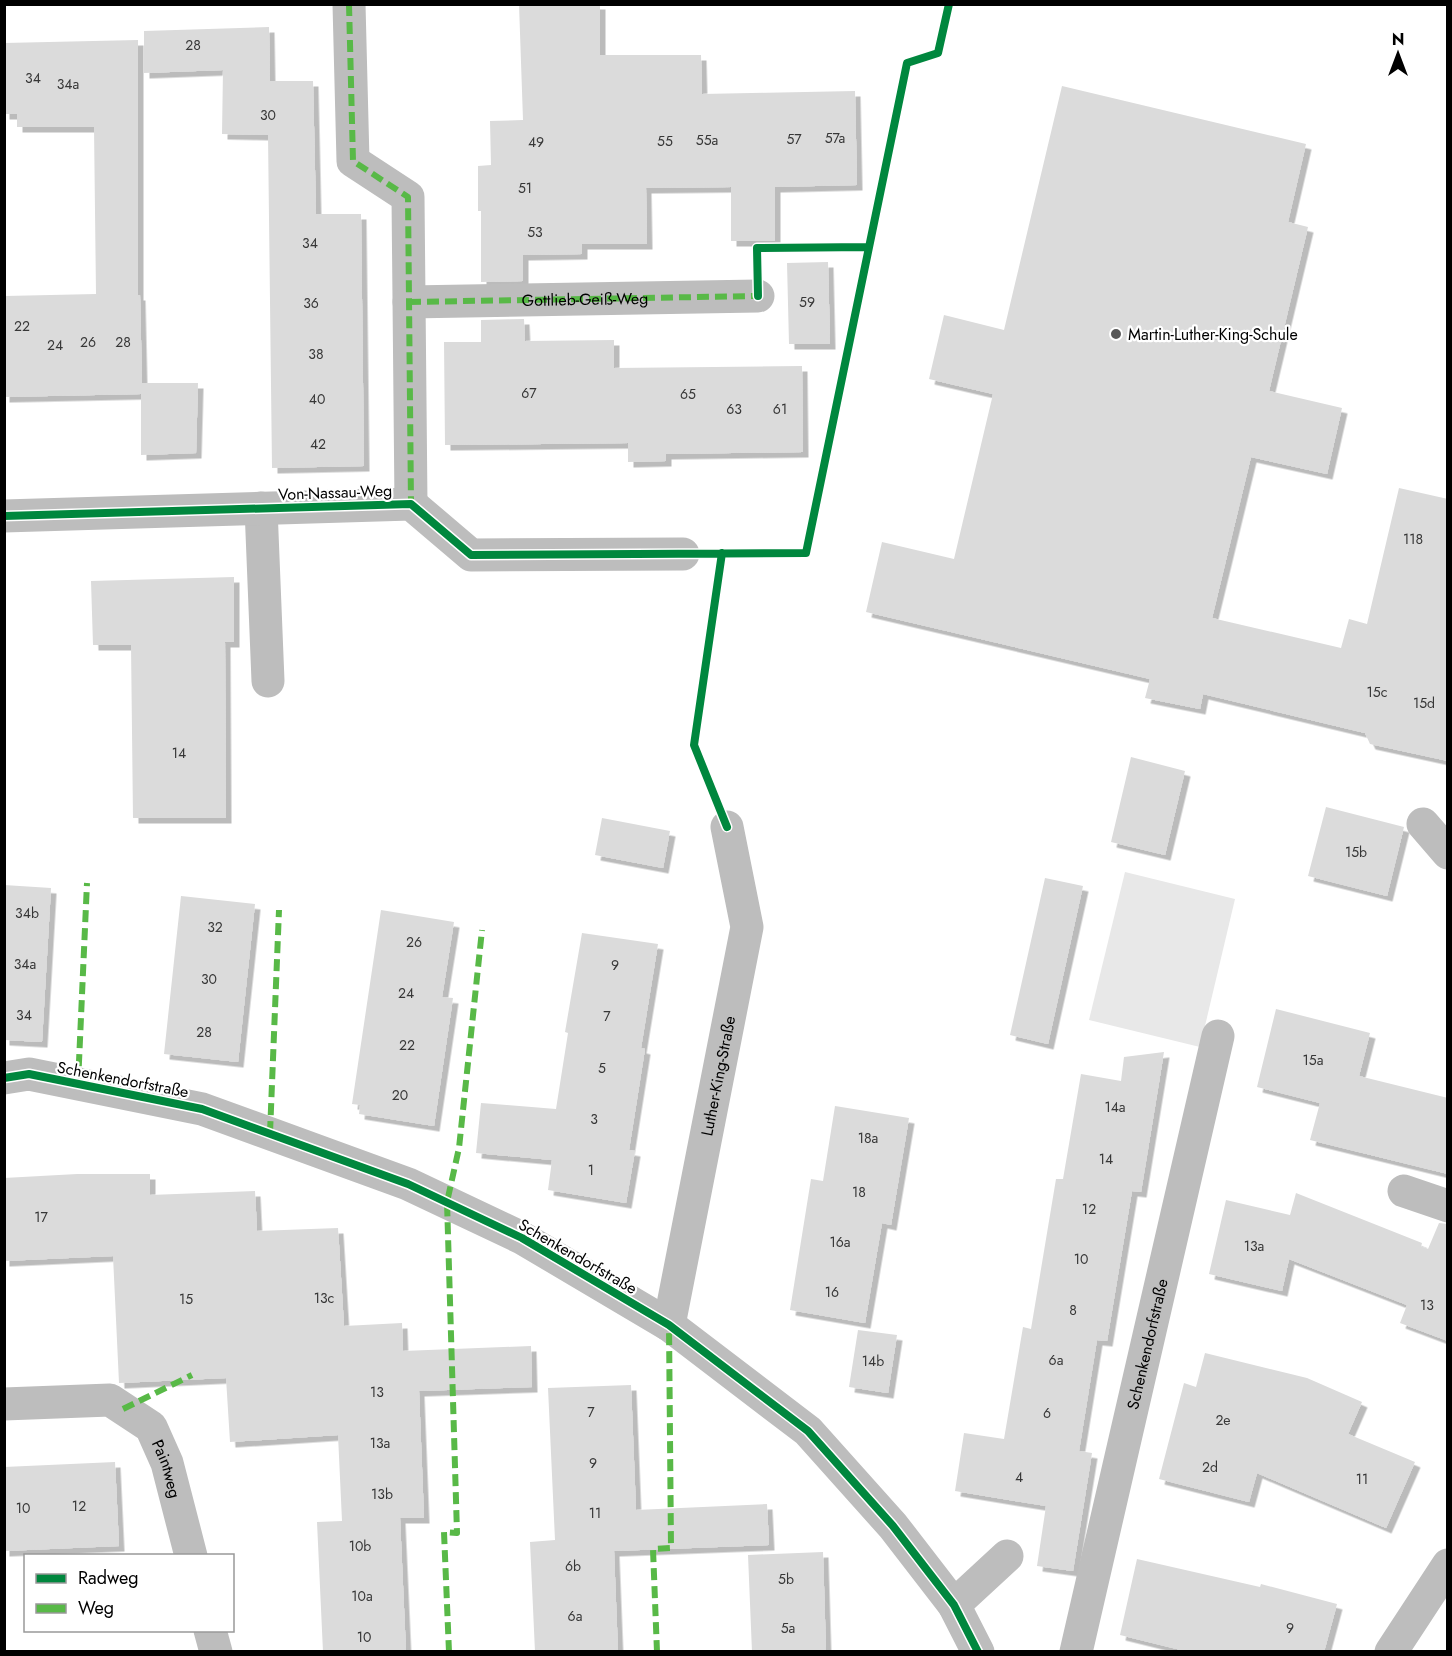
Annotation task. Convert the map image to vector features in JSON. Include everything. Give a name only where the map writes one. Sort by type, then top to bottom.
[{"type":"street","points":[[349,4],[353,161],[408,197],[411,504]]},
{"type":"street","name":"Gottlieb-Geiß-Weg","points":[[409,302],[758,296]]},
{"type":"street","name":"Von-Nassau-Weg","points":[[4,516],[411,504],[471,555],[683,554]]},
{"type":"street","points":[[261,508],[268,681]]},
{"type":"street","points":[[1423,824],[1448,853]]},
{"type":"street","name":"Luther-King-Straße","points":[[669,1325],[747,927],[727,827]]},
{"type":"street","name":"Schenkendorfstraße","points":[[1076,1652],[1218,1036]]},
{"type":"street","name":"Schenkendorfstraße","points":[[4,1078],[29,1074],[202,1109],[387,1176],[522,1238],[669,1325],[808,1431],[893,1526],[954,1605],[978,1652]]},
{"type":"street","points":[[1404,1191],[1448,1206]]},
{"type":"street","name":"Paintweg","points":[[4,1404],[110,1400],[152,1427],[167,1463],[190,1554]]},
{"type":"street","points":[[954,1605],[1007,1556]]},
{"type":"street","points":[[1391,1652],[1448,1564]]},
{"type":"street","points":[[211,1632],[216,1652]]},
{"type":"shaded area","points":[[1125,872],[1235,899],[1200,1047],[1089,1020]]},
{"type":"building","points":[[519,4],[600,4],[600,55],[701,55],[702,94],[855,91],[857,185],[775,187],[775,241],[731,241],[731,187],[646,188],[647,244],[582,244],[582,254],[523,255],[523,281],[481,282],[481,211],[478,211],[478,166],[491,165],[490,121],[523,120]]},
{"type":"building","points":[[269,27],[270,81],[313,81],[316,214],[361,214],[364,466],[272,468],[268,135],[222,134],[223,70],[144,73],[144,31]]},
{"type":"building","points":[[138,40],[138,295],[140,295],[142,383],[198,383],[196,453],[141,455],[141,394],[4,397],[5,296],[96,294],[94,127],[17,127],[17,114],[4,114],[4,43]]},
{"type":"building","points":[[1062,86],[1306,144],[1288,222],[1308,227],[1269,391],[1342,408],[1327,474],[1251,457],[1212,618],[1341,648],[1349,619],[1367,624],[1399,488],[1448,499],[1448,761],[1370,744],[1365,733],[1203,694],[1200,709],[1145,698],[1150,679],[866,612],[882,542],[954,559],[993,394],[929,379],[944,315],[1004,330]]},
{"type":"building","points":[[828,262],[830,344],[789,344],[787,263]]},
{"type":"building","points":[[524,319],[525,341],[614,340],[614,368],[802,366],[803,452],[666,454],[666,461],[628,462],[628,443],[445,445],[444,342],[481,342],[481,320]]},
{"type":"building","points":[[234,577],[234,642],[225,642],[226,818],[133,818],[131,645],[93,645],[91,581]]},
{"type":"building","points":[[1131,757],[1185,771],[1165,855],[1111,842]]},
{"type":"building","points":[[1326,807],[1404,827],[1387,896],[1308,876]]},
{"type":"building","points":[[602,818],[670,831],[663,868],[595,855]]},
{"type":"building","points":[[1045,878],[1083,886],[1048,1044],[1010,1035]]},
{"type":"building","points":[[4,885],[51,888],[42,1042],[4,1040]]},
{"type":"building","points":[[181,896],[255,904],[238,1062],[164,1054]]},
{"type":"building","points":[[381,910],[454,922],[442,997],[453,998],[434,1126],[359,1114],[360,1105],[352,1104]]},
{"type":"building","points":[[582,933],[658,944],[641,1048],[645,1049],[629,1150],[635,1151],[626,1203],[548,1190],[552,1160],[476,1153],[481,1103],[556,1109],[568,1033],[565,1032]]},
{"type":"building","points":[[1276,1009],[1370,1033],[1359,1076],[1448,1098],[1448,1174],[1310,1140],[1320,1103],[1257,1087]]},
{"type":"building","points":[[1164,1052],[1141,1192],[1132,1191],[1107,1341],[1097,1340],[1079,1451],[1092,1453],[1073,1571],[1037,1566],[1046,1506],[955,1491],[964,1433],[1004,1439],[1023,1327],[1031,1329],[1056,1179],[1063,1179],[1081,1074],[1121,1081],[1124,1057]]},
{"type":"building","points":[[835,1106],[909,1118],[891,1225],[882,1223],[865,1323],[790,1310],[811,1179],[823,1181]]},
{"type":"building","points":[[77,1174],[150,1174],[150,1195],[255,1191],[257,1231],[338,1228],[344,1326],[402,1323],[403,1351],[531,1346],[532,1387],[419,1391],[424,1518],[400,1518],[406,1652],[323,1652],[317,1522],[342,1521],[338,1435],[230,1442],[226,1378],[119,1383],[113,1256],[4,1261],[4,1178]]},
{"type":"building","points":[[1296,1193],[1422,1243],[1421,1247],[1428,1249],[1439,1223],[1448,1224],[1448,1341],[1400,1323],[1407,1305],[1289,1259],[1282,1291],[1209,1274],[1226,1200],[1290,1215]]},
{"type":"building","points":[[858,1330],[897,1335],[888,1393],[849,1387]]},
{"type":"building","points":[[1205,1353],[1307,1378],[1362,1402],[1348,1434],[1415,1462],[1386,1528],[1257,1473],[1249,1502],[1159,1479],[1184,1383],[1196,1387]]},
{"type":"building","points":[[631,1385],[636,1510],[767,1504],[769,1545],[614,1551],[618,1652],[535,1652],[530,1542],[555,1540],[548,1388]]},
{"type":"building","points":[[115,1462],[119,1546],[4,1551],[4,1467]]},
{"type":"building","points":[[823,1552],[826,1652],[752,1652],[748,1555]]},
{"type":"building","points":[[1137,1559],[1260,1587],[1261,1584],[1337,1604],[1324,1652],[1189,1652],[1120,1635]]},
{"type":"marked path","points":[[349,4],[353,161],[408,197],[411,504]]},
{"type":"marked path","points":[[409,302],[758,296],[758,291]]},
{"type":"marked path","points":[[78,1084],[87,883]]},
{"type":"marked path","points":[[270,1133],[279,910]]},
{"type":"marked path","points":[[449,1652],[444,1532],[457,1533],[447,1202],[459,1148],[482,930]]},
{"type":"marked path","points":[[657,1652],[653,1549],[671,1548],[669,1325]]},
{"type":"marked path","points":[[123,1409],[192,1375]]},
{"type":"cycle path","points":[[4,516],[411,504],[471,555],[806,553],[907,63],[938,53],[949,4]]},
{"type":"cycle path","points":[[758,296],[757,248],[868,247]]},
{"type":"cycle path","points":[[722,553],[694,745],[727,827]]},
{"type":"cycle path","points":[[4,1078],[29,1074],[202,1109],[408,1184],[522,1238],[669,1325],[808,1431],[893,1526],[954,1605],[978,1652]]},
{"type":"place","name":"Martin-Luther-King-Schule","points":[[1116,334]]}]
